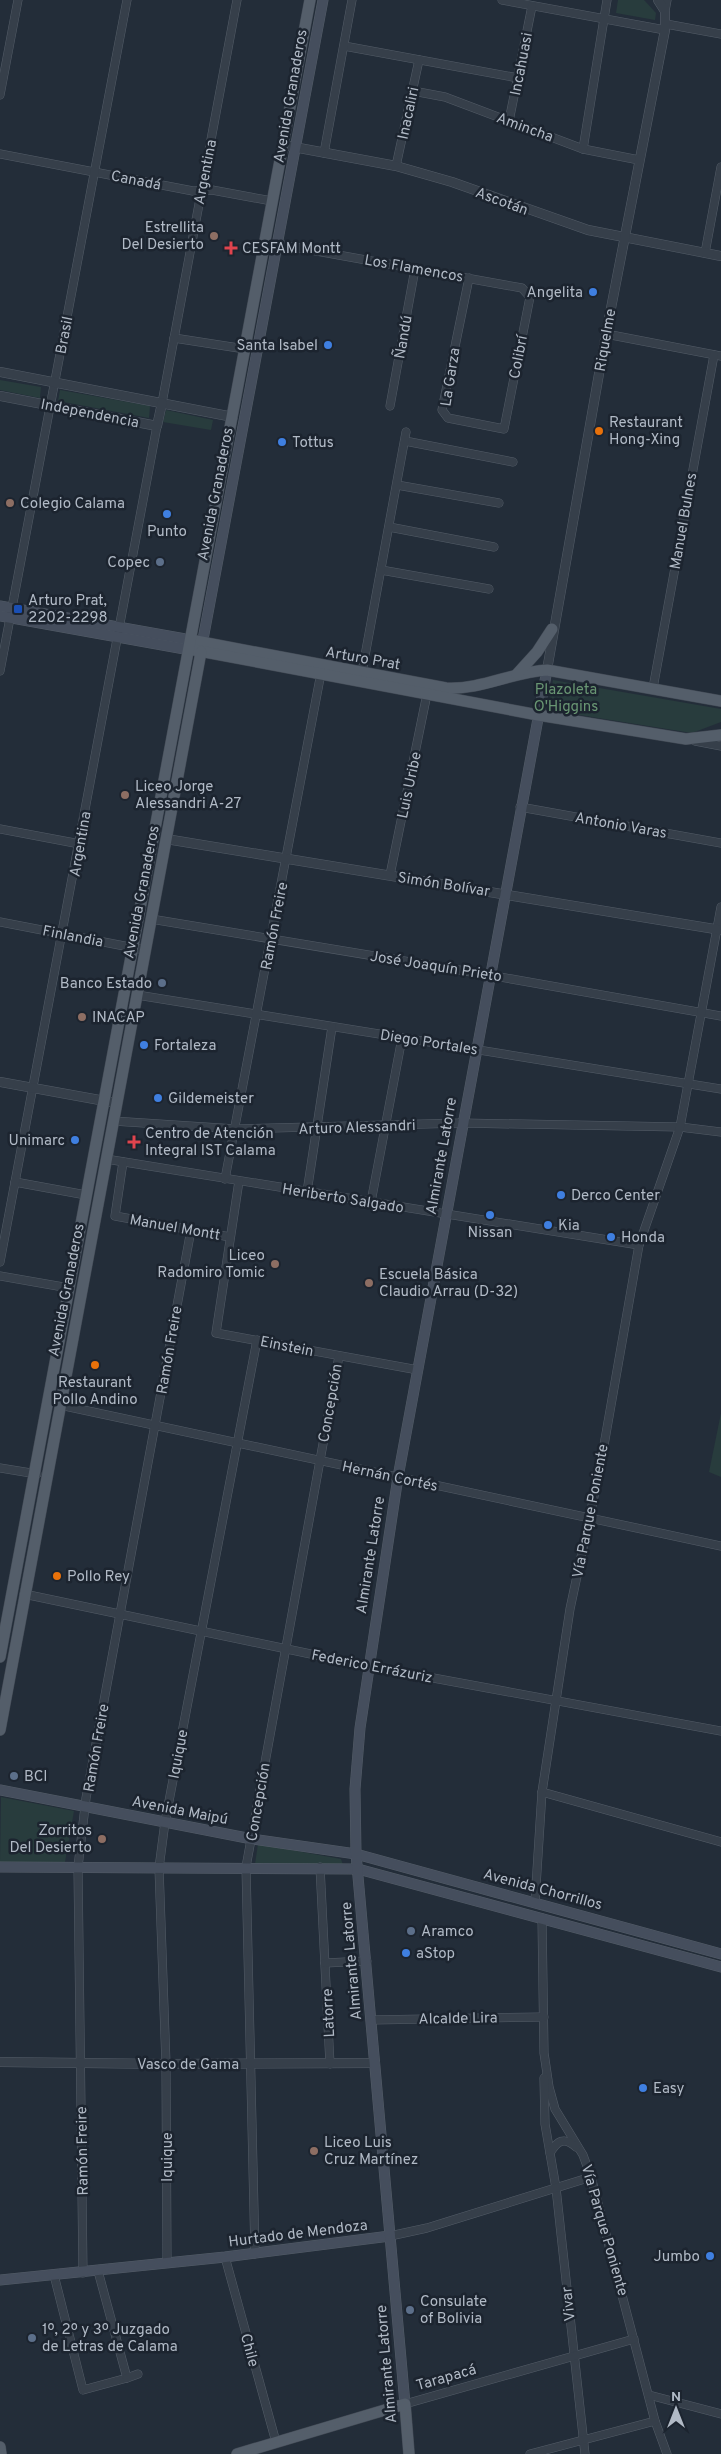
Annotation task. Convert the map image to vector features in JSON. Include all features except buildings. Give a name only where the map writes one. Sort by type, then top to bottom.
[{"type":"main road","name":"Avenida Granaderos","points":[[0,1730],[46,1475],[152,919],[233,416],[310,0]]},
{"type":"main road","name":"Avenida Granaderos","points":[[0,1657],[133,948],[277,244],[323,0]]},
{"type":"main road","name":"Arturo Prat","points":[[0,606],[7,614],[362,672],[446,688],[462,688],[516,675],[547,670],[721,701]]},
{"type":"main road","points":[[516,675],[537,652],[552,628]]},
{"type":"main road","name":"Arturo Prat","points":[[196,646],[321,673],[538,715],[686,739],[721,735]]},
{"type":"main road","name":"Almirante Latorre","points":[[409,2454],[367,1961],[356,1854],[356,1767],[368,1666],[398,1477],[520,807],[547,670]]},
{"type":"main road","name":"Avenida Maipú","points":[[0,1790],[252,1839],[356,1854]]},
{"type":"main road","name":"Avenida Chorrillos","points":[[356,1854],[721,1954]]},
{"type":"main road","points":[[0,1867],[320,1867],[358,1869]]},
{"type":"main road","name":"Avenida Chorrillos","points":[[358,1869],[721,1967]]},
{"type":"main road","points":[[680,1955],[683,1943]]},
{"type":"main road","name":"Hurtado de Mendoza","points":[[0,2280],[255,2254],[390,2236]]},
{"type":"main road","name":"Tarapacá","points":[[236,2454],[405,2404]]},
{"type":"main road","points":[[0,2447],[1,2454]]},
{"type":"street","points":[[0,95],[18,0]]},
{"type":"street","name":"Brasil","points":[[0,671],[7,614],[55,383],[128,0]]},
{"type":"street","name":"Argentina","points":[[162,403],[237,0]]},
{"type":"street","points":[[324,153],[352,0]]},
{"type":"street","points":[[502,0],[604,19],[721,34]]},
{"type":"street","points":[[583,149],[606,0]]},
{"type":"street","name":"Riquelme","points":[[658,0],[665,11]]},
{"type":"street","name":"Riquelme","points":[[547,670],[552,628],[665,27],[667,0]]},
{"type":"street","name":"Incahuasi","points":[[509,121],[532,6]]},
{"type":"street","points":[[344,46],[518,78]]},
{"type":"street","name":"Inacaliri","points":[[396,166],[418,60]]},
{"type":"street","name":"Amincha","points":[[412,91],[445,98],[583,149],[639,160]]},
{"type":"street","name":"Ascotán","points":[[283,146],[396,166],[452,182],[558,221],[624,238],[721,256]]},
{"type":"street","name":"Canadá","points":[[0,154],[201,191],[212,190],[272,202]]},
{"type":"street","points":[[705,253],[721,171]]},
{"type":"street","name":"Los Flamencos","points":[[277,244],[522,288]]},
{"type":"street","name":"Ñandú","points":[[390,406],[415,268]]},
{"type":"street","name":"La Garza","points":[[468,278],[442,410],[448,418],[504,429]]},
{"type":"street","name":"Colibrí","points":[[504,429],[530,297],[522,288]]},
{"type":"street","points":[[606,334],[718,355]]},
{"type":"street","points":[[174,338],[245,349]]},
{"type":"street","name":"Manuel Bulnes","points":[[653,688],[718,355]]},
{"type":"street","name":"Independencia","points":[[0,372],[233,416]]},
{"type":"street","name":"Independencia","points":[[0,396],[157,426],[162,403]]},
{"type":"street","name":"Argentina","points":[[0,1262],[157,426]]},
{"type":"street","points":[[362,672],[406,432]]},
{"type":"street","points":[[405,441],[513,462]]},
{"type":"street","points":[[397,485],[499,503]]},
{"type":"street","points":[[389,527],[494,547]]},
{"type":"street","points":[[381,570],[489,589]]},
{"type":"street","name":"Ramón Freire","points":[[225,1178],[288,859],[321,673]]},
{"type":"street","name":"Luis Uribe","points":[[390,876],[427,694]]},
{"type":"street","name":"Arturo Prat","points":[[686,739],[721,746]]},
{"type":"street","name":"Antonio Varas","points":[[520,807],[721,843]]},
{"type":"street","points":[[0,830],[80,844]]},
{"type":"street","name":"Simón Bolívar","points":[[166,839],[719,930]]},
{"type":"street","name":"Vía Parque Poniente","points":[[535,1902],[542,1792],[570,1609],[589,1518],[639,1245],[680,1126],[719,930],[721,908]]},
{"type":"street","name":"José Joaquín Prieto","points":[[152,919],[721,1016]]},
{"type":"street","name":"Finlandia","points":[[0,922],[145,950]]},
{"type":"street","name":"Diego Portales","points":[[137,995],[721,1089]]},
{"type":"street","points":[[307,1192],[332,1027]]},
{"type":"street","points":[[371,1202],[402,1038]]},
{"type":"street","points":[[0,1082],[116,1103]]},
{"type":"street","name":"Arturo Alessandri","points":[[113,1121],[236,1129],[462,1123],[680,1126],[721,1132]]},
{"type":"street","name":"Heriberto Salgado","points":[[106,1159],[639,1245]]},
{"type":"street","name":"Manuel Montt","points":[[122,1162],[115,1216],[230,1237]]},
{"type":"street","points":[[230,1237],[239,1181]]},
{"type":"street","points":[[15,1182],[86,1195]]},
{"type":"street","name":"Ramón Freire","points":[[83,2273],[78,1867],[85,1808],[191,1230]]},
{"type":"street","name":"Einstein","points":[[230,1237],[216,1333],[418,1370]]},
{"type":"street","points":[[0,1276],[69,1288]]},
{"type":"street","name":"Iquique","points":[[168,2263],[166,2064],[159,1868],[165,1822],[257,1340]]},
{"type":"street","name":"Concepción","points":[[255,2254],[246,1867],[339,1356]]},
{"type":"street","name":"Hernán Cortés","points":[[60,1406],[721,1546]]},
{"type":"street","points":[[0,1468],[46,1475]]},
{"type":"street","name":"Federico Errázuriz","points":[[24,1594],[202,1633],[368,1666],[721,1731]]},
{"type":"street","points":[[542,1792],[721,1842]]},
{"type":"street","name":"Latorre","points":[[320,1867],[330,2064]]},
{"type":"street","name":"Vía Parque Poniente","points":[[542,1918],[544,2054],[549,2087],[555,2109],[581,2151],[591,2177],[655,2421],[667,2454]]},
{"type":"street","points":[[325,1963],[367,1961]]},
{"type":"street","name":"Alcalde Lira","points":[[371,2020],[544,2017]]},
{"type":"street","name":"Vivar","points":[[544,2054],[543,2100],[556,2188],[585,2454]]},
{"type":"street","name":"Vasco de Gama","points":[[0,2062],[166,2064],[375,2063]]},
{"type":"street","points":[[550,2153],[556,2142],[563,2140],[570,2141],[581,2151]]},
{"type":"street","name":"Hurtado de Mendoza","points":[[390,2236],[427,2228],[591,2177]]},
{"type":"street","name":"Chile","points":[[225,2257],[276,2442]]},
{"type":"street","points":[[98,2271],[127,2378]]},
{"type":"street","points":[[54,2275],[83,2390],[138,2374]]},
{"type":"street","name":"Tarapacá","points":[[405,2404],[574,2357],[634,2338]]},
{"type":"street","points":[[649,2395],[721,2414]]},
{"type":"street","points":[[530,2454],[655,2421]]},
{"type":"green space","points":[[618,0],[644,0],[656,13],[655,20],[616,13]]},
{"type":"green space","points":[[0,380],[41,387],[40,398],[0,390]]},
{"type":"green space","points":[[60,390],[150,406],[149,418],[58,401]]},
{"type":"green space","points":[[166,410],[213,420],[211,430],[163,422]]},
{"type":"green space","name":"Plazoleta O'Higgins","points":[[553,680],[721,709],[721,722],[692,733],[548,710]]},
{"type":"green space","points":[[721,1413],[721,1477],[709,1472]]},
{"type":"green space","points":[[1,1797],[74,1811],[65,1862],[0,1862]]},
{"type":"green space","points":[[258,1844],[341,1859],[343,1865],[255,1864]]},
{"type":"place","name":"Estrellita Del Desierto","points":[[214,236]]},
{"type":"place","name":"CESFAM Montt","points":[[231,248]]},
{"type":"place","name":"Angelita","points":[[593,292]]},
{"type":"place","name":"Santa Isabel","points":[[328,345]]},
{"type":"place","name":"Restaurant Hong-Xing","points":[[599,431]]},
{"type":"place","name":"Tottus","points":[[282,442]]},
{"type":"place","name":"Colegio Calama","points":[[10,503]]},
{"type":"place","name":"Punto","points":[[167,514]]},
{"type":"place","name":"Copec","points":[[160,562]]},
{"type":"place","name":"Arturo Prat, 2202-2298","points":[[18,609]]},
{"type":"place","name":"Liceo Jorge Alessandri A-27","points":[[125,795]]},
{"type":"place","name":"Banco Estado","points":[[162,983]]},
{"type":"place","name":"INACAP","points":[[82,1017]]},
{"type":"place","name":"Fortaleza","points":[[144,1045]]},
{"type":"place","name":"Gildemeister","points":[[158,1098]]},
{"type":"place","name":"Unimarc","points":[[75,1140]]},
{"type":"place","name":"Centro de Atención Integral IST Calama","points":[[134,1142]]},
{"type":"place","name":"Derco Center","points":[[561,1195]]},
{"type":"place","name":"Nissan","points":[[490,1215]]},
{"type":"place","name":"Kia","points":[[548,1225]]},
{"type":"place","name":"Honda","points":[[611,1237]]},
{"type":"place","name":"Liceo Radomiro Tomic","points":[[275,1264]]},
{"type":"place","name":"Escuela Básica Claudio Arrau (D-32)","points":[[369,1283]]},
{"type":"place","name":"Restaurant Pollo Andino","points":[[95,1365]]},
{"type":"place","name":"Pollo Rey","points":[[57,1576]]},
{"type":"place","name":"BCI","points":[[14,1776]]},
{"type":"place","name":"Zorritos Del Desierto","points":[[102,1839]]},
{"type":"place","name":"Aramco","points":[[411,1931]]},
{"type":"place","name":"aStop","points":[[406,1953]]},
{"type":"place","name":"Easy","points":[[643,2088]]},
{"type":"place","name":"Liceo Luis Cruz Martínez","points":[[314,2151]]},
{"type":"place","name":"Jumbo","points":[[710,2256]]},
{"type":"place","name":"Consulate of Bolivia","points":[[410,2310]]},
{"type":"place","name":"1º, 2º y 3º Juzgado de Letras de Calama","points":[[32,2338]]}]
